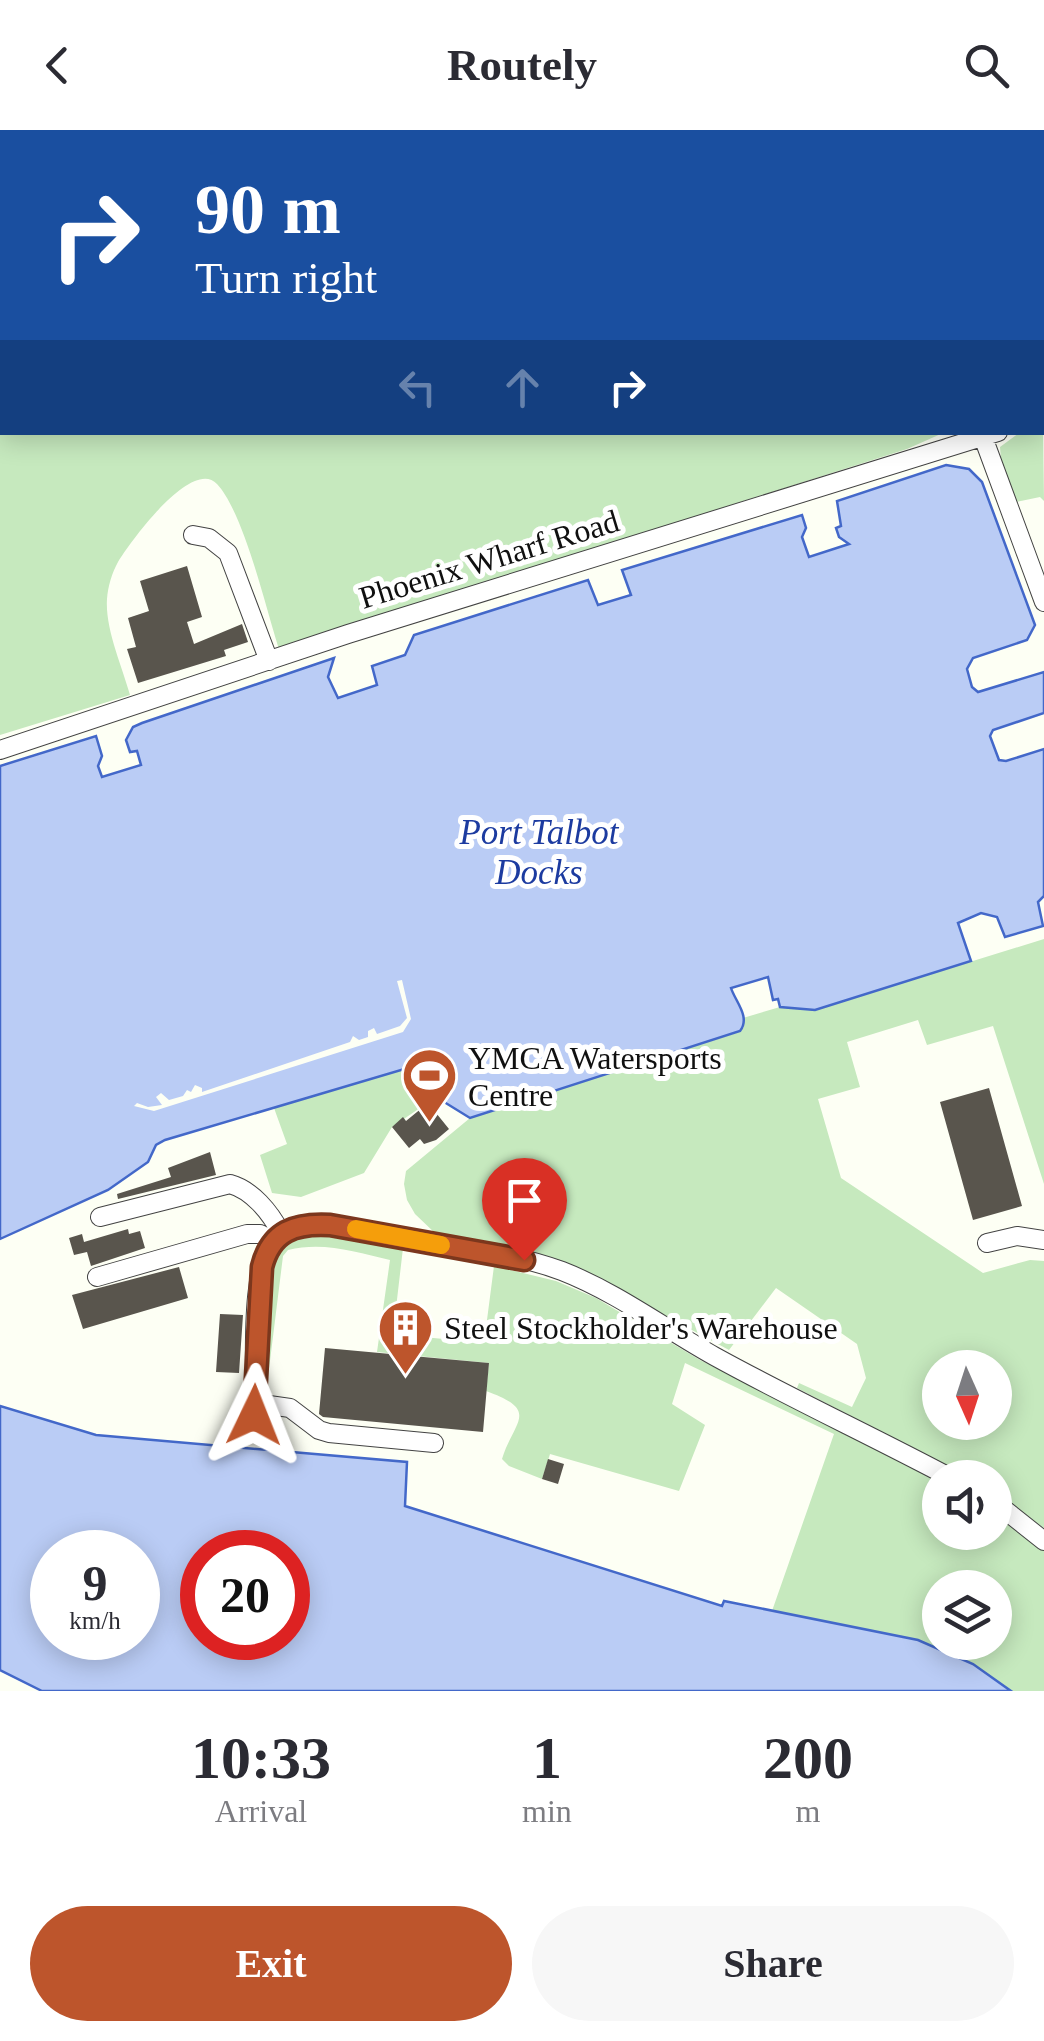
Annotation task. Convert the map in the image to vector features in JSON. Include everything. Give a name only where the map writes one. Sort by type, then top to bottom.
[{"type":"lane","points":[[991,435],[1044,602]]},
{"type":"lane","name":"Phoenix Wharf Road","points":[[0,750],[270,661],[991,435]]},
{"type":"lane","points":[[194,535],[209,538],[228,553],[270,661]]},
{"type":"lane","points":[[100,1217],[230,1184],[255,1199],[277,1237]]},
{"type":"lane","points":[[97,1277],[247,1234],[277,1237],[303,1225],[330,1225],[497,1254],[562,1271],[605,1292],[716,1356],[922,1463]]},
{"type":"lane","points":[[987,1243],[1025,1236],[1044,1240]]},
{"type":"lane","points":[[277,1237],[263,1262],[260,1281],[255,1409],[290,1408],[324,1432],[434,1443]]},
{"type":"lane","points":[[1012,1516],[1044,1541]]},
{"type":"green space","points":[[0,435],[938,435],[907,449],[279,649],[245,538],[227,498],[217,484],[206,479],[193,482],[148,521],[118,562],[111,580],[107,599],[109,623],[130,695],[0,735]]},
{"type":"green space","points":[[1016,435],[1043,435],[1044,501],[1040,497],[1016,502],[1002,471],[1000,447]]},
{"type":"green space","points":[[1044,939],[1044,1184],[993,1026],[927,1045],[918,1020],[847,1042],[860,1087],[818,1099],[841,1178],[983,1273],[1030,1260],[1044,1261],[1044,1528],[1012,1505],[1012,1460],[935,1460],[797,1388],[799,1383],[852,1407],[866,1378],[857,1344],[776,1288],[729,1350],[573,1266],[540,1254],[437,1235],[415,1214],[407,1200],[406,1171],[470,1118],[736,1033],[744,1027],[743,1018],[780,1007],[815,1010]]},
{"type":"green space","points":[[411,1067],[426,1072],[436,1097],[392,1127],[364,1173],[301,1197],[272,1193],[260,1155],[287,1144],[274,1108]]},
{"type":"green space","points":[[319,1234],[403,1248],[393,1334],[484,1343],[494,1266],[556,1281],[596,1298],[700,1360],[922,1469],[922,1550],[1012,1550],[1012,1524],[1044,1550],[1044,1691],[1011,1691],[964,1660],[1012,1660],[1012,1570],[922,1570],[922,1642],[772,1611],[834,1434],[685,1363],[672,1404],[705,1425],[679,1491],[550,1454],[542,1479],[509,1466],[502,1459],[519,1418],[513,1405],[486,1391],[489,1363],[377,1352],[390,1260],[314,1247],[288,1250],[283,1256],[267,1385],[262,1353],[264,1292],[273,1257],[281,1245],[298,1236]]},
{"type":"water","name":"Port Talbot Docks","points":[[946,465],[969,469],[982,482],[1035,625],[1027,640],[973,658],[967,669],[972,687],[978,692],[1044,672],[1044,713],[993,730],[990,736],[999,760],[1044,749],[1044,896],[1038,902],[1043,926],[1005,937],[997,917],[981,913],[958,923],[971,961],[815,1010],[780,1007],[778,999],[773,1000],[768,977],[731,988],[743,1015],[740,1031],[470,1118],[436,1097],[426,1071],[411,1067],[165,1140],[156,1145],[148,1162],[108,1190],[0,1239],[0,766],[96,736],[102,756],[98,766],[102,777],[141,765],[137,751],[130,752],[126,740],[133,727],[142,723],[334,658],[328,677],[338,698],[377,685],[372,666],[405,655],[414,635],[588,580],[598,605],[631,595],[622,570],[802,515],[806,528],[802,537],[809,557],[849,544],[839,537],[836,528],[841,526],[837,501]]},
{"type":"water","points":[[0,1406],[96,1435],[407,1462],[405,1506],[722,1606],[724,1601],[918,1640],[922,1642],[922,1660],[964,1660],[1011,1691],[42,1691],[0,1670]]},
{"type":"pier","points":[[402,980],[411,1019],[403,1032],[154,1111],[134,1106],[162,1105],[156,1097],[161,1093],[169,1100],[183,1096],[187,1090],[191,1092],[195,1085],[202,1092],[350,1042],[353,1036],[359,1040],[368,1037],[368,1031],[374,1028],[377,1034],[400,1026],[407,1018],[397,981]]},
{"type":"building","points":[[187,566],[202,617],[187,622],[194,644],[242,624],[248,642],[224,650],[226,656],[138,683],[127,649],[136,647],[128,618],[149,611],[140,581]]},
{"type":"building","points":[[989,1088],[1022,1206],[973,1220],[940,1102]]},
{"type":"building","name":"YMCA Watersports Centre","points":[[428,1103],[449,1129],[436,1140],[424,1144],[420,1139],[409,1148],[392,1127]]},
{"type":"building","points":[[210,1152],[216,1175],[118,1199],[117,1194],[171,1177],[168,1168]]},
{"type":"building","points":[[128,1229],[129,1234],[140,1231],[145,1248],[91,1266],[87,1252],[74,1255],[69,1238],[82,1234],[84,1242]]},
{"type":"building","points":[[179,1267],[188,1298],[83,1329],[72,1295]]},
{"type":"building","points":[[220,1314],[243,1315],[239,1373],[216,1372]]},
{"type":"building","name":"Steel Stockholder's Warehouse","points":[[325,1348],[489,1363],[483,1432],[323,1417],[319,1414]]},
{"type":"building","points":[[548,1459],[564,1464],[558,1484],[542,1479]]},
{"type":"slow traffic","points":[[356,1229],[441,1245]]},
{"type":"place","name":"YMCA Watersports Centre","points":[[429,1125]]},
{"type":"place","name":"Steel Stockholder's Warehouse","points":[[405,1377]]},
{"type":"route","points":[[254,1415],[262,1267],[270,1245],[283,1232],[303,1225],[330,1225],[524,1260]]}]
